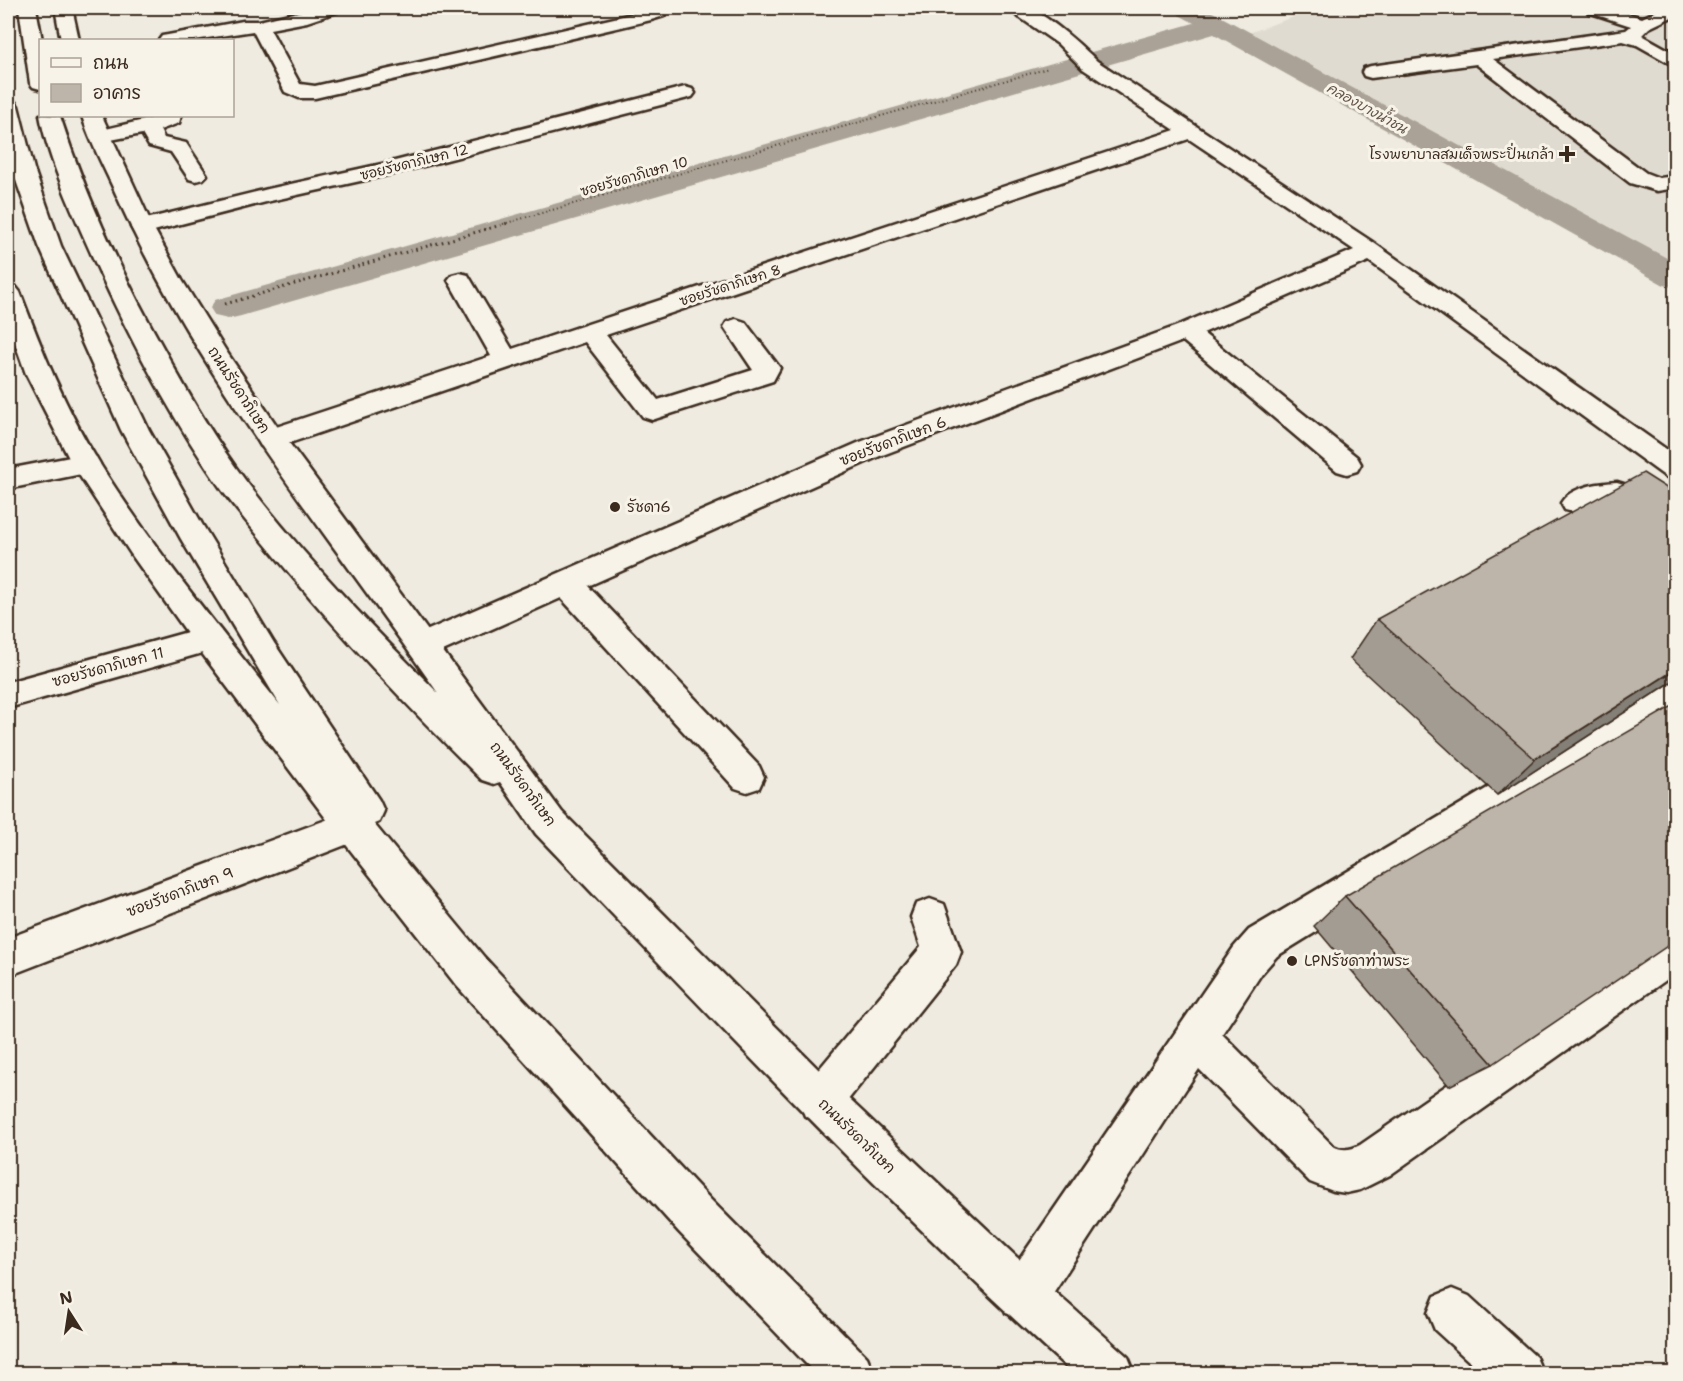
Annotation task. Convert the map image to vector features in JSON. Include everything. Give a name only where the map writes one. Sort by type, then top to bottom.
[{"type":"main road","points":[[27,8],[39,77]]},
{"type":"main road","points":[[63,8],[69,39]]},
{"type":"main road","points":[[173,39],[301,18],[331,8]]},
{"type":"main road","points":[[259,26],[292,88],[309,93],[651,15],[658,12],[655,8]]},
{"type":"main road","points":[[1015,8],[1057,34],[1087,61],[1189,132],[1257,174],[1370,252],[1676,470]]},
{"type":"main road","points":[[1594,8],[1636,30],[1676,62]]},
{"type":"main road","points":[[1371,72],[1480,58],[1489,54],[1636,30],[1674,10]]},
{"type":"main road","points":[[1480,58],[1638,178],[1657,185],[1676,182]]},
{"type":"main road","name":"ซอยรัชดาภิเษก 12","points":[[142,227],[268,195],[392,168],[686,93]]},
{"type":"main road","points":[[8,106],[23,169],[50,246],[135,430],[191,531],[263,652],[470,971]]},
{"type":"main road","points":[[50,117],[63,162],[97,243],[141,331],[187,414],[228,478],[338,611],[426,704],[549,823]]},
{"type":"main road","points":[[96,126],[148,126],[172,119],[171,117]]},
{"type":"main road","name":"ถนนรัชดาภิเษก","points":[[96,126],[142,227],[190,314],[271,439],[549,823],[820,1101],[1023,1296],[1111,1374]]},
{"type":"main road","points":[[148,126],[156,142],[179,147],[196,175]]},
{"type":"main road","name":"ซอยรัชดาภิเษก 8","points":[[271,439],[1189,132]]},
{"type":"main road","name":"ซอยรัชดาภิเษก 6","points":[[423,646],[870,449],[1186,331],[1370,252]]},
{"type":"main road","points":[[460,280],[505,359]]},
{"type":"main road","points":[[8,292],[39,374],[86,464],[141,546],[209,639],[353,826],[470,971],[695,1216],[850,1374]]},
{"type":"main road","points":[[590,331],[652,411],[764,375],[767,368],[736,327]]},
{"type":"main road","points":[[1186,331],[1347,464]]},
{"type":"main road","points":[[8,479],[86,464]]},
{"type":"main road","points":[[1575,503],[1603,492],[1627,494],[1676,523]]},
{"type":"main road","points":[[566,583],[747,777]]},
{"type":"main road","name":"ซอยรัชดาภิเษก 11","points":[[8,695],[209,639]]},
{"type":"main road","points":[[1023,1296],[1248,960],[1263,943],[1676,693]]},
{"type":"main road","name":"ซอยรัชดาภิเษก 9","points":[[8,957],[353,826]]},
{"type":"main road","points":[[820,1101],[942,952],[930,917]]},
{"type":"main road","points":[[1197,1037],[1318,1161],[1333,1171],[1348,1172],[1366,1166],[1676,950]]},
{"type":"main road","points":[[1452,1313],[1520,1374]]},
{"type":"path","name":"ซอยรัชดาภิเษก 10","points":[[190,314],[1087,61]]},
{"type":"shaded area","name":"โรงพยาบาลสมเด็จพระปิ่นเกล้า","points":[[1318,8],[1675,8],[1675,273],[1549,206],[1246,34]]},
{"type":"building","points":[[1643,473],[1676,494],[1676,669],[1535,759],[1377,619]]},
{"type":"building","points":[[1676,704],[1676,940],[1493,1064],[1345,896]]},
{"type":"waterway","name":"คลองบางน้ำชน","points":[[1188,9],[1676,278]]},
{"type":"waterway","points":[[228,308],[1217,25]]},
{"type":"place","name":"โรงพยาบาลสมเด็จพระปิ่นเกล้า","points":[[1567,154]]},
{"type":"place","name":"รัชดา6","points":[[615,507]]},
{"type":"place","name":"LPNรัชดาท่าพระ","points":[[1292,961]]}]
